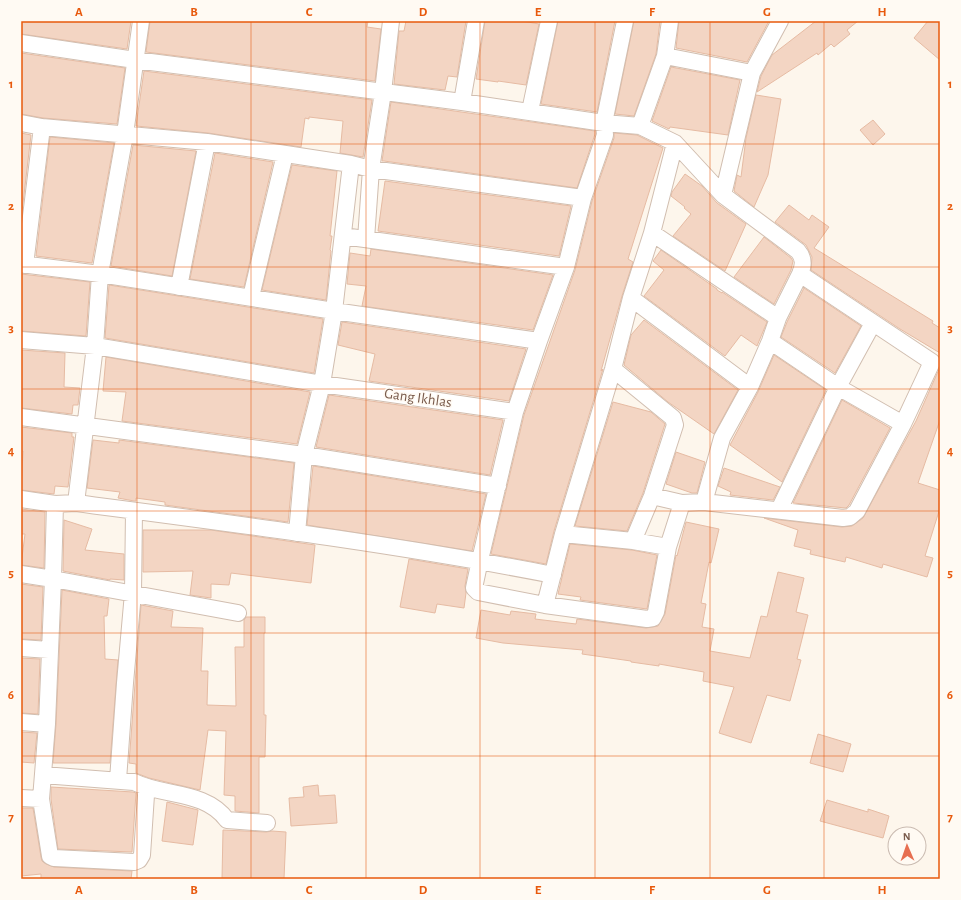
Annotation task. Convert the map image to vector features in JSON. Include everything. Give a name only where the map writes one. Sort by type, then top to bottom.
[{"type":"street","points":[[76,503],[95,346],[100,274],[125,134],[134,60],[141,21]]},
{"type":"street","points":[[366,240],[371,169],[383,92],[391,21]]},
{"type":"street","points":[[462,102],[476,21]]},
{"type":"street","points":[[530,111],[549,21]]},
{"type":"street","points":[[624,21],[604,123],[605,135],[583,198],[566,267],[538,341],[515,412],[474,588],[478,592],[545,606],[647,619],[653,618],[656,612],[668,547],[682,503]]},
{"type":"street","points":[[640,126],[665,56],[670,21]]},
{"type":"street","points":[[723,195],[752,73],[780,21]]},
{"type":"street","points":[[21,43],[134,60],[530,111],[604,123],[640,126],[675,143],[723,195],[798,251],[802,256],[803,266],[778,318],[770,341],[750,387],[722,438],[704,502]]},
{"type":"street","points":[[665,56],[752,73]]},
{"type":"street","points":[[21,123],[42,127],[207,142],[351,164],[371,169],[583,198]]},
{"type":"street","points":[[42,127],[23,264],[100,274],[538,341]]},
{"type":"street","points":[[179,287],[207,142]]},
{"type":"street","points":[[545,606],[563,534],[613,369],[631,298],[652,234],[675,143]]},
{"type":"street","points":[[251,297],[284,154]]},
{"type":"street","points":[[297,533],[304,455],[322,384],[334,311],[351,164]]},
{"type":"street","points":[[652,234],[778,318]]},
{"type":"street","points":[[343,236],[566,267]]},
{"type":"street","points":[[652,496],[682,503],[704,502],[843,518],[850,517],[857,511],[903,424],[932,362],[800,274]]},
{"type":"street","points":[[631,298],[750,387]]},
{"type":"street","points":[[779,510],[838,387],[873,323]]},
{"type":"street","name":"Gang Ikhlas","points":[[21,340],[95,346],[322,384],[515,412]]},
{"type":"street","points":[[770,341],[838,387],[903,424]]},
{"type":"street","points":[[613,369],[673,418],[675,425],[652,496],[634,541]]},
{"type":"street","points":[[21,417],[304,455],[498,486]]},
{"type":"street","points":[[21,499],[55,504],[76,503],[297,533],[480,560],[553,575]]},
{"type":"street","points":[[55,504],[47,724],[41,799],[50,856],[54,858],[134,862],[139,860],[142,855],[146,795],[145,787]]},
{"type":"street","points":[[118,780],[133,593],[134,511]]},
{"type":"street","points":[[563,534],[634,541],[668,547]]},
{"type":"street","points":[[21,574],[238,613]]},
{"type":"street","points":[[21,648],[50,650]]},
{"type":"street","points":[[21,722],[47,724]]},
{"type":"street","points":[[44,775],[134,782],[145,787],[179,793],[202,800],[221,811],[227,820],[267,823]]},
{"type":"street","points":[[21,798],[41,799]]},
{"type":"building","points":[[21,21],[131,21],[127,49],[21,34]]},
{"type":"building","points":[[150,21],[368,21],[367,27],[381,29],[375,81],[146,52]]},
{"type":"building","points":[[406,21],[466,21],[457,77],[448,76],[445,90],[394,84],[399,31],[404,31]]},
{"type":"building","points":[[485,21],[522,21],[539,24],[526,85],[476,79]]},
{"type":"building","points":[[558,21],[615,21],[597,112],[541,104]]},
{"type":"building","points":[[634,21],[660,21],[656,54],[634,116],[615,114]]},
{"type":"building","points":[[679,21],[769,21],[747,62],[676,48]]},
{"type":"building","points":[[816,21],[858,21],[847,30],[850,34],[834,47],[831,44],[818,55],[817,53],[757,92],[761,76],[772,55]]},
{"type":"building","points":[[928,21],[940,21],[940,60],[914,38]]},
{"type":"building","points":[[21,53],[125,68],[117,124],[43,118],[21,114]]},
{"type":"building","points":[[671,67],[740,80],[728,135],[670,127],[669,129],[652,121]]},
{"type":"building","points":[[144,71],[372,100],[363,157],[340,153],[343,121],[309,117],[309,119],[305,118],[301,147],[208,133],[136,126]]},
{"type":"building","points":[[756,95],[781,99],[768,175],[754,207],[734,191],[737,175],[741,177],[746,138]]},
{"type":"building","points":[[391,102],[595,131],[595,134],[577,188],[382,161]]},
{"type":"building","points":[[873,120],[885,134],[873,145],[860,130]]},
{"type":"building","points":[[21,133],[31,135],[21,220]]},
{"type":"building","points":[[614,133],[637,135],[663,148],[628,259],[633,262],[601,371],[603,369],[554,531],[546,564],[491,554],[524,415],[575,270],[592,201],[614,138]]},
{"type":"building","points":[[50,137],[114,143],[92,263],[36,256]]},
{"type":"building","points":[[133,145],[196,151],[172,276],[111,266]]},
{"type":"building","points":[[215,153],[273,162],[244,287],[190,279]]},
{"type":"building","points":[[292,165],[337,171],[330,236],[332,236],[326,300],[262,290]]},
{"type":"building","points":[[685,174],[702,186],[717,203],[746,224],[725,271],[673,236],[691,214],[671,196],[672,192]]},
{"type":"building","points":[[385,181],[571,206],[559,256],[378,231]]},
{"type":"building","points":[[789,205],[809,220],[812,215],[829,227],[814,248],[933,321],[932,323],[940,328],[940,353],[900,329],[811,270],[812,257],[806,245],[775,222]]},
{"type":"building","points":[[764,237],[793,261],[791,270],[774,304],[734,277]]},
{"type":"building","points":[[371,249],[553,275],[533,330],[362,306],[366,286],[347,284],[350,253],[370,256]]},
{"type":"building","points":[[661,250],[717,290],[767,322],[757,346],[741,335],[725,356],[644,296],[664,270],[653,261]]},
{"type":"building","points":[[21,274],[90,282],[86,336],[21,331]]},
{"type":"building","points":[[109,285],[323,319],[314,373],[105,338]]},
{"type":"building","points":[[804,288],[861,326],[835,373],[781,337]]},
{"type":"building","points":[[644,320],[738,390],[714,434],[668,402],[624,365],[631,335]]},
{"type":"building","points":[[342,322],[526,349],[509,401],[369,381],[375,354],[338,345]]},
{"type":"building","points":[[21,350],[65,353],[64,387],[80,388],[78,405],[73,405],[72,414],[21,408]]},
{"type":"building","points":[[774,355],[826,390],[782,482],[730,445],[758,392]]},
{"type":"building","points":[[106,357],[310,392],[297,444],[122,421],[126,392],[103,391]]},
{"type":"building","points":[[940,367],[940,420],[918,483],[940,490],[940,508],[925,556],[933,558],[927,577],[883,564],[882,568],[846,557],[845,562],[810,554],[811,550],[794,546],[798,530],[764,518],[842,527],[852,526],[863,518],[916,421]]},
{"type":"building","points":[[329,395],[503,420],[490,475],[316,447]]},
{"type":"building","points":[[842,400],[890,428],[846,508],[793,503]]},
{"type":"building","points":[[613,402],[651,412],[665,424],[643,493],[627,531],[575,526]]},
{"type":"building","points":[[21,427],[72,433],[72,437],[74,437],[68,487],[55,486],[54,494],[21,490],[23,451],[21,451]]},
{"type":"building","points":[[93,440],[119,443],[119,440],[294,463],[288,522],[165,505],[165,502],[136,498],[136,501],[134,501],[118,498],[120,492],[87,488]]},
{"type":"building","points":[[676,452],[705,462],[697,493],[692,493],[666,484]]},
{"type":"building","points":[[313,466],[486,494],[472,551],[307,525]]},
{"type":"building","points":[[724,468],[780,487],[773,500],[730,495],[731,492],[718,486]]},
{"type":"building","points":[[21,509],[45,512],[44,568],[21,565],[25,534],[21,534]]},
{"type":"building","points":[[64,520],[92,529],[85,550],[124,554],[124,580],[110,580],[63,571]]},
{"type":"building","points":[[686,522],[719,529],[711,563],[709,562],[701,603],[706,604],[702,627],[714,629],[710,651],[750,658],[761,616],[767,617],[778,572],[804,578],[796,612],[808,615],[797,659],[801,660],[790,701],[767,695],[751,743],[719,733],[734,687],[703,681],[704,672],[659,664],[659,666],[582,654],[583,650],[503,643],[476,638],[481,610],[510,615],[511,611],[536,614],[535,619],[576,624],[577,619],[646,628],[658,626],[665,614],[676,555],[677,556]]},
{"type":"building","points":[[143,530],[211,530],[315,545],[311,583],[231,573],[229,585],[211,584],[211,598],[190,595],[193,571],[143,572]]},
{"type":"building","points":[[570,544],[632,550],[657,555],[647,609],[580,600],[581,597],[558,594]]},
{"type":"building","points":[[409,559],[468,569],[465,586],[466,593],[464,608],[437,604],[435,613],[400,607]]},
{"type":"building","points":[[21,584],[43,587],[41,640],[21,639]]},
{"type":"building","points":[[62,590],[109,599],[107,616],[104,616],[105,659],[118,660],[110,763],[53,763]]},
{"type":"building","points":[[141,605],[173,611],[171,627],[203,628],[201,671],[208,671],[207,705],[236,706],[235,647],[244,647],[244,620],[246,617],[265,617],[265,757],[259,757],[259,813],[235,811],[235,796],[224,795],[226,731],[208,730],[200,790],[149,778],[136,773],[136,764],[129,763]]},
{"type":"building","points":[[21,658],[40,659],[38,714],[21,713]]},
{"type":"building","points":[[21,732],[37,733],[34,763],[21,762]]},
{"type":"building","points":[[818,734],[851,744],[843,772],[810,763]]},
{"type":"building","points":[[318,785],[319,796],[335,795],[337,823],[291,826],[289,798],[304,797],[303,787]]},
{"type":"building","points":[[51,787],[136,793],[132,852],[58,849],[51,799]]},
{"type":"building","points":[[827,800],[868,812],[868,809],[889,816],[883,838],[820,821]]},
{"type":"building","points":[[167,802],[198,810],[193,845],[162,841]]},
{"type":"building","points":[[21,808],[33,808],[41,857],[42,861],[46,864],[54,867],[132,871],[131,879],[41,879],[41,874],[21,876]]},
{"type":"building","points":[[223,830],[286,832],[284,879],[222,879]]}]
